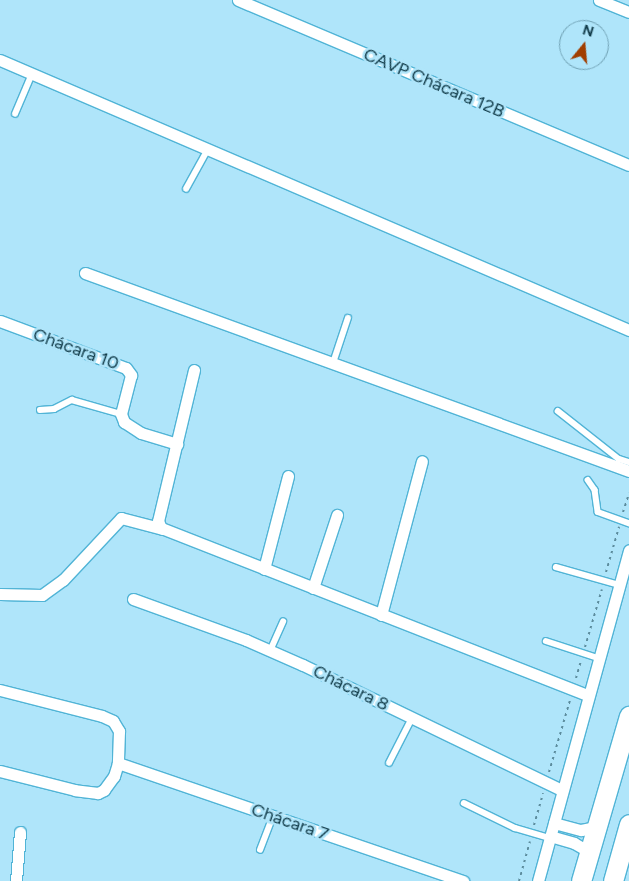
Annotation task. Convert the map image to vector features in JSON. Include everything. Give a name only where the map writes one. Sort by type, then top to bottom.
[{"type":"main road","points":[[581,881],[588,851],[629,716]]},
{"type":"main road","points":[[613,881],[629,824]]},
{"type":"street","name":"CAVP Chácara 12B","points":[[238,0],[629,165]]},
{"type":"street","points":[[599,0],[629,12]]},
{"type":"street","points":[[0,60],[207,151],[629,330]]},
{"type":"street","points":[[85,273],[629,471]]},
{"type":"street","name":"Chácara 10","points":[[0,322],[126,368],[131,375],[121,414]]},
{"type":"street","points":[[161,527],[194,370]]},
{"type":"street","points":[[121,414],[127,426],[177,444]]},
{"type":"street","points":[[381,615],[422,461]]},
{"type":"street","points":[[264,569],[288,476]]},
{"type":"street","points":[[313,588],[337,515]]},
{"type":"street","points":[[0,594],[42,595],[63,580],[121,518],[161,527],[587,695]]},
{"type":"street","points":[[538,881],[587,695],[629,550]]},
{"type":"street","name":"Chácara 8","points":[[133,599],[191,619],[270,651],[562,790]]},
{"type":"street","points":[[0,690],[102,716],[113,721],[119,731],[118,762],[110,784],[98,793],[75,790],[0,771]]},
{"type":"street","name":"Chácara 7","points":[[118,762],[463,881]]},
{"type":"street","points":[[554,823],[581,830],[595,827]]},
{"type":"street","points":[[16,881],[20,832]]},
{"type":"street","points":[[550,837],[574,843],[588,851]]},
{"type":"lane","points":[[15,114],[32,74]]},
{"type":"lane","points":[[186,189],[207,151]]},
{"type":"lane","points":[[333,363],[348,318]]},
{"type":"lane","points":[[40,410],[54,409],[72,400],[121,414]]},
{"type":"lane","points":[[558,411],[619,459],[629,462]]},
{"type":"lane","points":[[588,480],[595,490],[598,512],[629,523]]},
{"type":"lane","points":[[556,568],[619,585]]},
{"type":"lane","points":[[270,651],[283,622]]},
{"type":"lane","points":[[546,641],[598,658]]},
{"type":"lane","points":[[389,763],[412,718]]},
{"type":"lane","points":[[464,803],[515,828],[550,837]]},
{"type":"lane","points":[[260,850],[273,816]]}]
